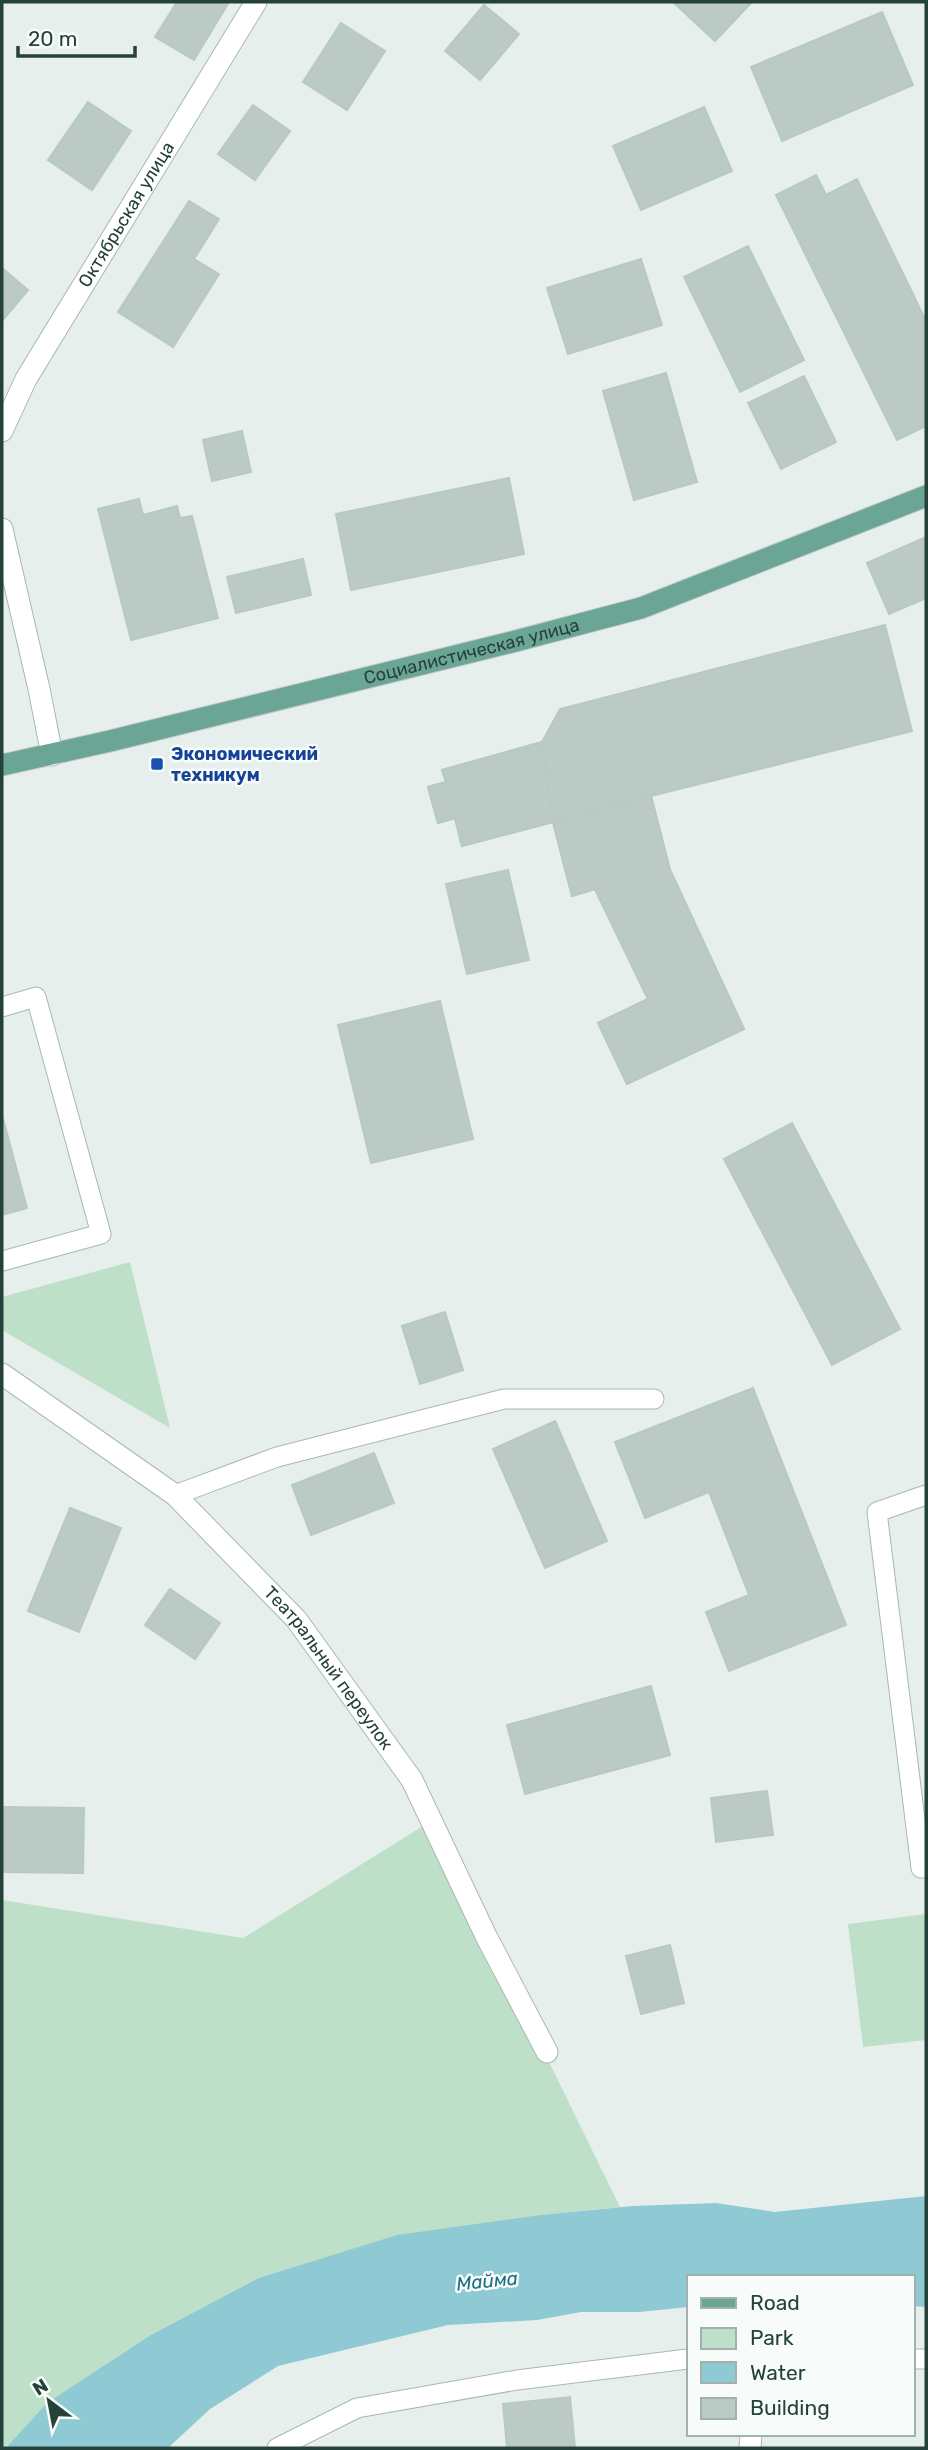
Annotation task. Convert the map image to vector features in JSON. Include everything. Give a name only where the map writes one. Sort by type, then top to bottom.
[{"type":"main road","name":"Социалистическая улица","points":[[2,765],[508,643],[641,608],[926,496]]},
{"type":"street","name":"Октябрьская улица","points":[[2,431],[26,379],[256,2]]},
{"type":"street","points":[[2,529],[52,755]]},
{"type":"street","name":"Театральный переулок","points":[[2,1374],[175,1495],[296,1619],[412,1780],[486,1936],[547,2052]]},
{"type":"lane","points":[[2,1007],[36,997],[101,1234],[2,1261]]},
{"type":"lane","points":[[175,1495],[278,1457],[504,1399],[654,1399]]},
{"type":"lane","points":[[921,1868],[877,1512],[926,1494]]},
{"type":"lane","points":[[277,2448],[357,2409],[517,2381],[687,2359]]},
{"type":"green space","points":[[130,1262],[170,1428],[2,1330],[2,1297]]},
{"type":"green space","points":[[431,1821],[620,2207],[541,2215],[2,2448],[2,1900],[243,1938]]},
{"type":"green space","points":[[926,1914],[926,2040],[863,2047],[848,1924]]},
{"type":"water","name":"Майма","points":[[926,2196],[926,2307],[914,2306],[914,2275],[687,2275],[687,2307],[639,2312],[581,2312],[537,2320],[448,2325],[278,2366],[210,2409],[168,2448],[6,2448],[47,2403],[151,2335],[259,2278],[397,2235],[541,2215],[633,2206],[716,2203],[775,2212]]},
{"type":"building","points":[[177,2],[229,2],[194,60],[155,37]]},
{"type":"building","points":[[673,2],[752,2],[715,41]]},
{"type":"building","points":[[484,5],[519,34],[480,80],[445,51]]},
{"type":"building","points":[[882,12],[913,85],[782,141],[751,67]]},
{"type":"building","points":[[341,23],[385,51],[347,110],[303,82]]},
{"type":"building","points":[[88,102],[131,131],[92,190],[48,160]]},
{"type":"building","points":[[253,105],[290,131],[255,180],[218,154]]},
{"type":"building","points":[[704,107],[732,171],[641,210],[613,146]]},
{"type":"building","points":[[816,175],[826,195],[857,179],[926,321],[926,426],[897,440],[776,195]]},
{"type":"building","points":[[189,201],[219,219],[194,259],[219,274],[173,347],[118,312]]},
{"type":"building","points":[[748,246],[804,360],[740,392],[684,277]]},
{"type":"building","points":[[641,259],[662,325],[568,354],[547,288]]},
{"type":"building","points":[[2,268],[28,290],[2,321]]},
{"type":"building","points":[[666,373],[697,482],[634,500],[603,391]]},
{"type":"building","points":[[804,376],[836,442],[781,469],[748,403]]},
{"type":"building","points":[[242,431],[251,472],[212,481],[203,440]]},
{"type":"building","points":[[509,478],[524,554],[351,590],[336,514]]},
{"type":"building","points":[[139,499],[143,515],[177,506],[180,518],[192,516],[218,618],[131,640],[98,509]]},
{"type":"building","points":[[926,537],[926,598],[889,614],[867,563]]},
{"type":"building","points":[[303,559],[311,595],[236,613],[227,577]]},
{"type":"building","points":[[885,625],[912,731],[651,796],[670,870],[744,1029],[627,1084],[598,1023],[648,999],[595,889],[572,896],[553,822],[462,846],[455,818],[438,823],[428,787],[446,782],[442,770],[542,742],[560,709]]},
{"type":"building","points":[[542,742],[553,822],[462,846],[455,818],[438,823],[428,787],[446,782],[442,770]]},
{"type":"building","points":[[651,796],[670,870],[744,1029],[627,1084],[598,1023],[648,999],[595,889],[572,896],[553,822]]},
{"type":"building","points":[[508,870],[529,960],[467,974],[446,884]]},
{"type":"building","points":[[440,1001],[473,1139],[371,1163],[338,1025]]},
{"type":"building","points":[[2,1115],[27,1208],[2,1215]]},
{"type":"building","points":[[792,1123],[900,1329],[832,1365],[724,1159]]},
{"type":"building","points":[[445,1312],[463,1370],[420,1384],[402,1326]]},
{"type":"building","points":[[753,1388],[846,1625],[729,1671],[706,1612],[749,1595],[709,1492],[645,1518],[615,1442]]},
{"type":"building","points":[[555,1421],[607,1541],[545,1568],[493,1449]]},
{"type":"building","points":[[374,1453],[394,1503],[311,1535],[292,1485]]},
{"type":"building","points":[[70,1508],[121,1528],[79,1632],[28,1611]]},
{"type":"building","points":[[170,1589],[220,1623],[195,1659],[145,1625]]},
{"type":"building","points":[[651,1686],[670,1755],[525,1794],[507,1725]]},
{"type":"building","points":[[767,1791],[773,1835],[716,1842],[711,1798]]},
{"type":"building","points":[[2,1807],[84,1808],[83,1873],[2,1872]]},
{"type":"building","points":[[670,1945],[684,2003],[641,2014],[626,1956]]},
{"type":"building","points":[[570,2397],[575,2448],[507,2448],[503,2404]]},
{"type":"place","name":"Экономический техникум","points":[[157,764]]}]
